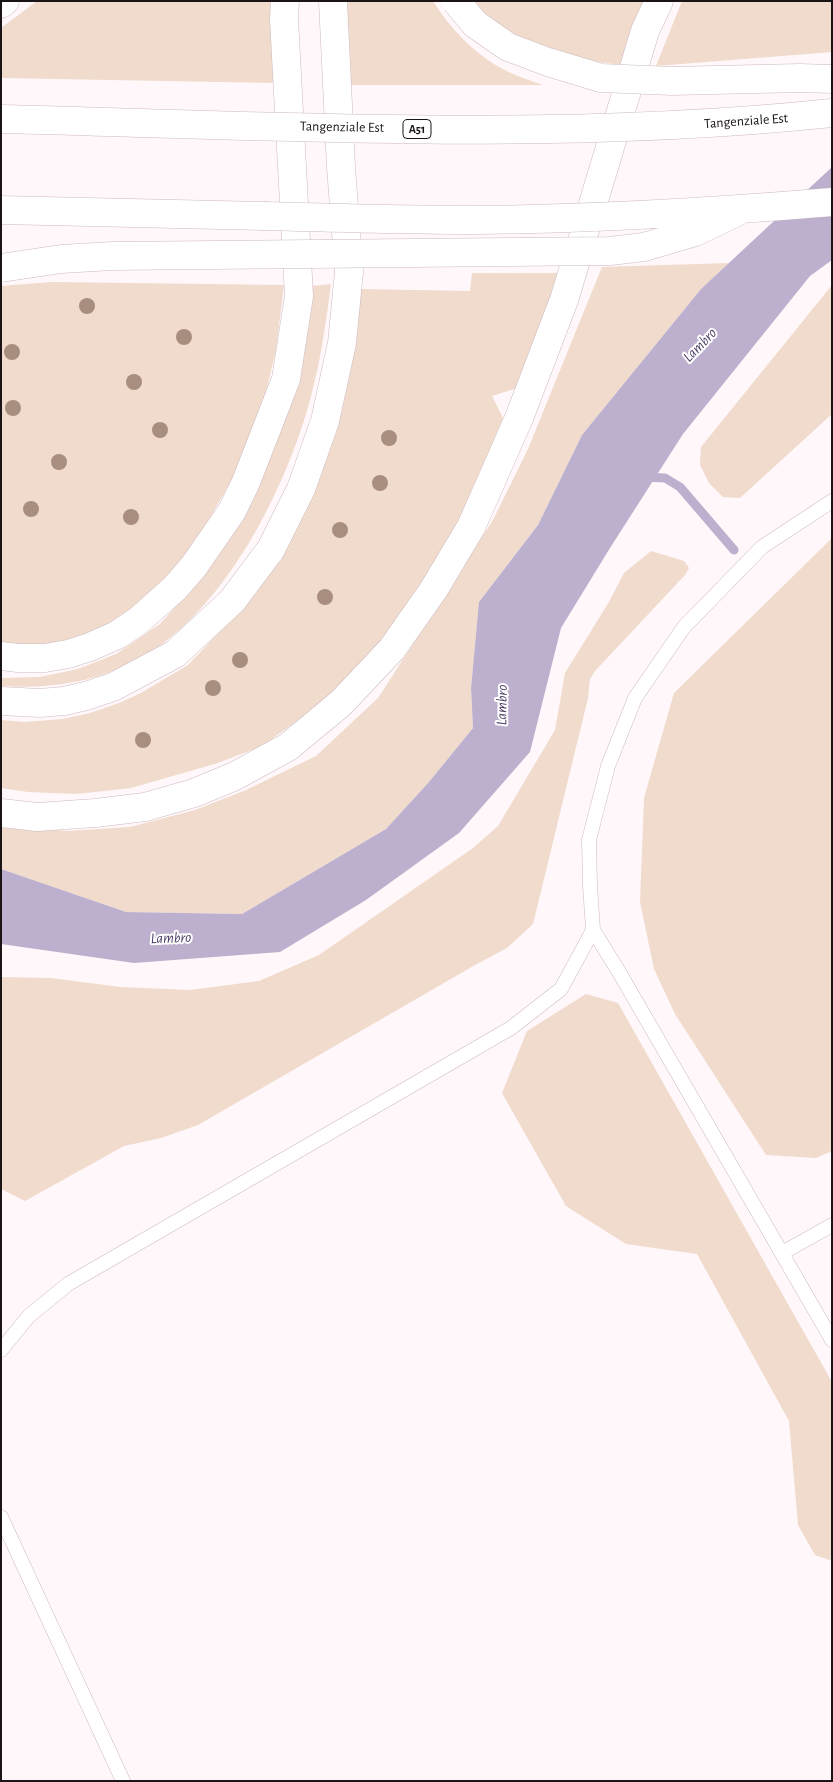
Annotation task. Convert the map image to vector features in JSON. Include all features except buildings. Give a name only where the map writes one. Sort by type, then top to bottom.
[{"type":"main road","points":[[1,4],[6,1]]},
{"type":"main road","points":[[1,656],[44,658],[68,654],[90,647],[116,635],[138,621],[175,588],[194,566],[232,511],[246,482],[286,379],[299,296],[284,19],[285,1]]},
{"type":"main road","points":[[1,702],[64,701],[86,696],[113,687],[175,654],[232,601],[271,549],[301,489],[325,422],[342,343],[349,272],[336,82],[333,1]]},
{"type":"main road","points":[[456,1],[475,24],[508,47],[548,62],[601,78],[672,81],[800,78],[832,80]]},
{"type":"main road","points":[[1,813],[37,817],[145,807],[194,793],[235,776],[288,747],[340,703],[392,649],[434,589],[471,527],[519,418],[564,300],[645,31],[660,1]]},
{"type":"main road","name":"Tangenziale Est","points":[[1,119],[364,128],[563,130],[668,126],[832,113]]},
{"type":"main road","points":[[1,210],[473,220],[628,216],[741,210],[832,202]]},
{"type":"main road","points":[[1,268],[61,259],[112,256],[610,251],[644,247],[695,232],[741,210]]},
{"type":"lane","points":[[832,501],[762,547],[684,628],[635,698],[608,766],[589,840],[593,930],[620,972],[832,1340]]},
{"type":"lane","points":[[1,1350],[30,1316],[68,1284],[511,1028],[561,989],[593,930]]},
{"type":"lane","points":[[782,1253],[832,1224]]},
{"type":"lane","points":[[1,1517],[123,1781]]},
{"type":"shaded area","points":[[37,1],[270,1],[275,83],[1,78],[1,28]]},
{"type":"shaded area","points":[[343,1],[433,1],[455,30],[482,56],[522,78],[543,85],[351,85]]},
{"type":"shaded area","points":[[475,1],[645,1],[621,65],[572,58],[519,37],[487,17]]},
{"type":"shaded area","points":[[682,1],[832,1],[832,52],[656,66]]},
{"type":"shaded area","points":[[729,263],[701,289],[582,435],[538,525],[479,602],[471,688],[473,728],[429,782],[386,829],[242,914],[126,912],[1,869],[1,824],[67,831],[130,827],[195,810],[246,790],[316,756],[378,698],[493,520],[528,449],[602,267]]},
{"type":"shaded area","points":[[472,273],[559,273],[517,388],[492,396],[503,418],[466,507],[434,567],[395,624],[347,681],[262,746],[218,763],[131,788],[77,794],[28,792],[1,788],[1,720],[25,722],[63,719],[90,713],[141,693],[188,665],[228,623],[261,580],[359,289],[470,291]]},
{"type":"shaded area","points":[[51,282],[284,285],[276,350],[266,392],[242,461],[191,552],[161,587],[131,611],[97,633],[46,644],[1,646],[1,286]]},
{"type":"shaded area","points":[[331,284],[318,368],[300,432],[286,470],[268,509],[222,583],[195,615],[165,642],[118,669],[86,680],[69,683],[18,687],[1,686],[1,678],[40,677],[78,669],[116,654],[160,624],[202,577],[247,513],[278,439],[302,368],[311,286]]},
{"type":"shaded area","points":[[832,285],[832,414],[740,498],[723,497],[709,483],[700,465],[701,447]]},
{"type":"shaded area","points":[[832,538],[832,1151],[816,1158],[766,1155],[675,1014],[654,969],[640,902],[644,798],[674,693]]},
{"type":"shaded area","points":[[651,551],[684,561],[689,568],[685,575],[595,671],[590,679],[588,698],[533,924],[507,948],[198,1125],[161,1138],[124,1146],[25,1201],[1,1189],[1,977],[51,978],[120,987],[190,990],[259,981],[319,955],[473,848],[498,826],[555,730],[565,673],[609,602],[624,573]]},
{"type":"shaded area","points":[[586,994],[618,1003],[832,1382],[832,1561],[815,1555],[798,1525],[789,1421],[697,1254],[626,1244],[566,1206],[502,1093],[527,1031]]},
{"type":"water","name":"Lambro","points":[[832,167],[832,260],[810,276],[683,434],[561,628],[530,752],[459,833],[366,900],[280,952],[134,963],[1,944],[1,869],[126,912],[242,914],[386,829],[429,782],[473,728],[471,688],[479,602],[538,525],[582,435],[701,289]]},
{"type":"waterway","points":[[643,477],[665,478],[680,487],[734,550]]}]
